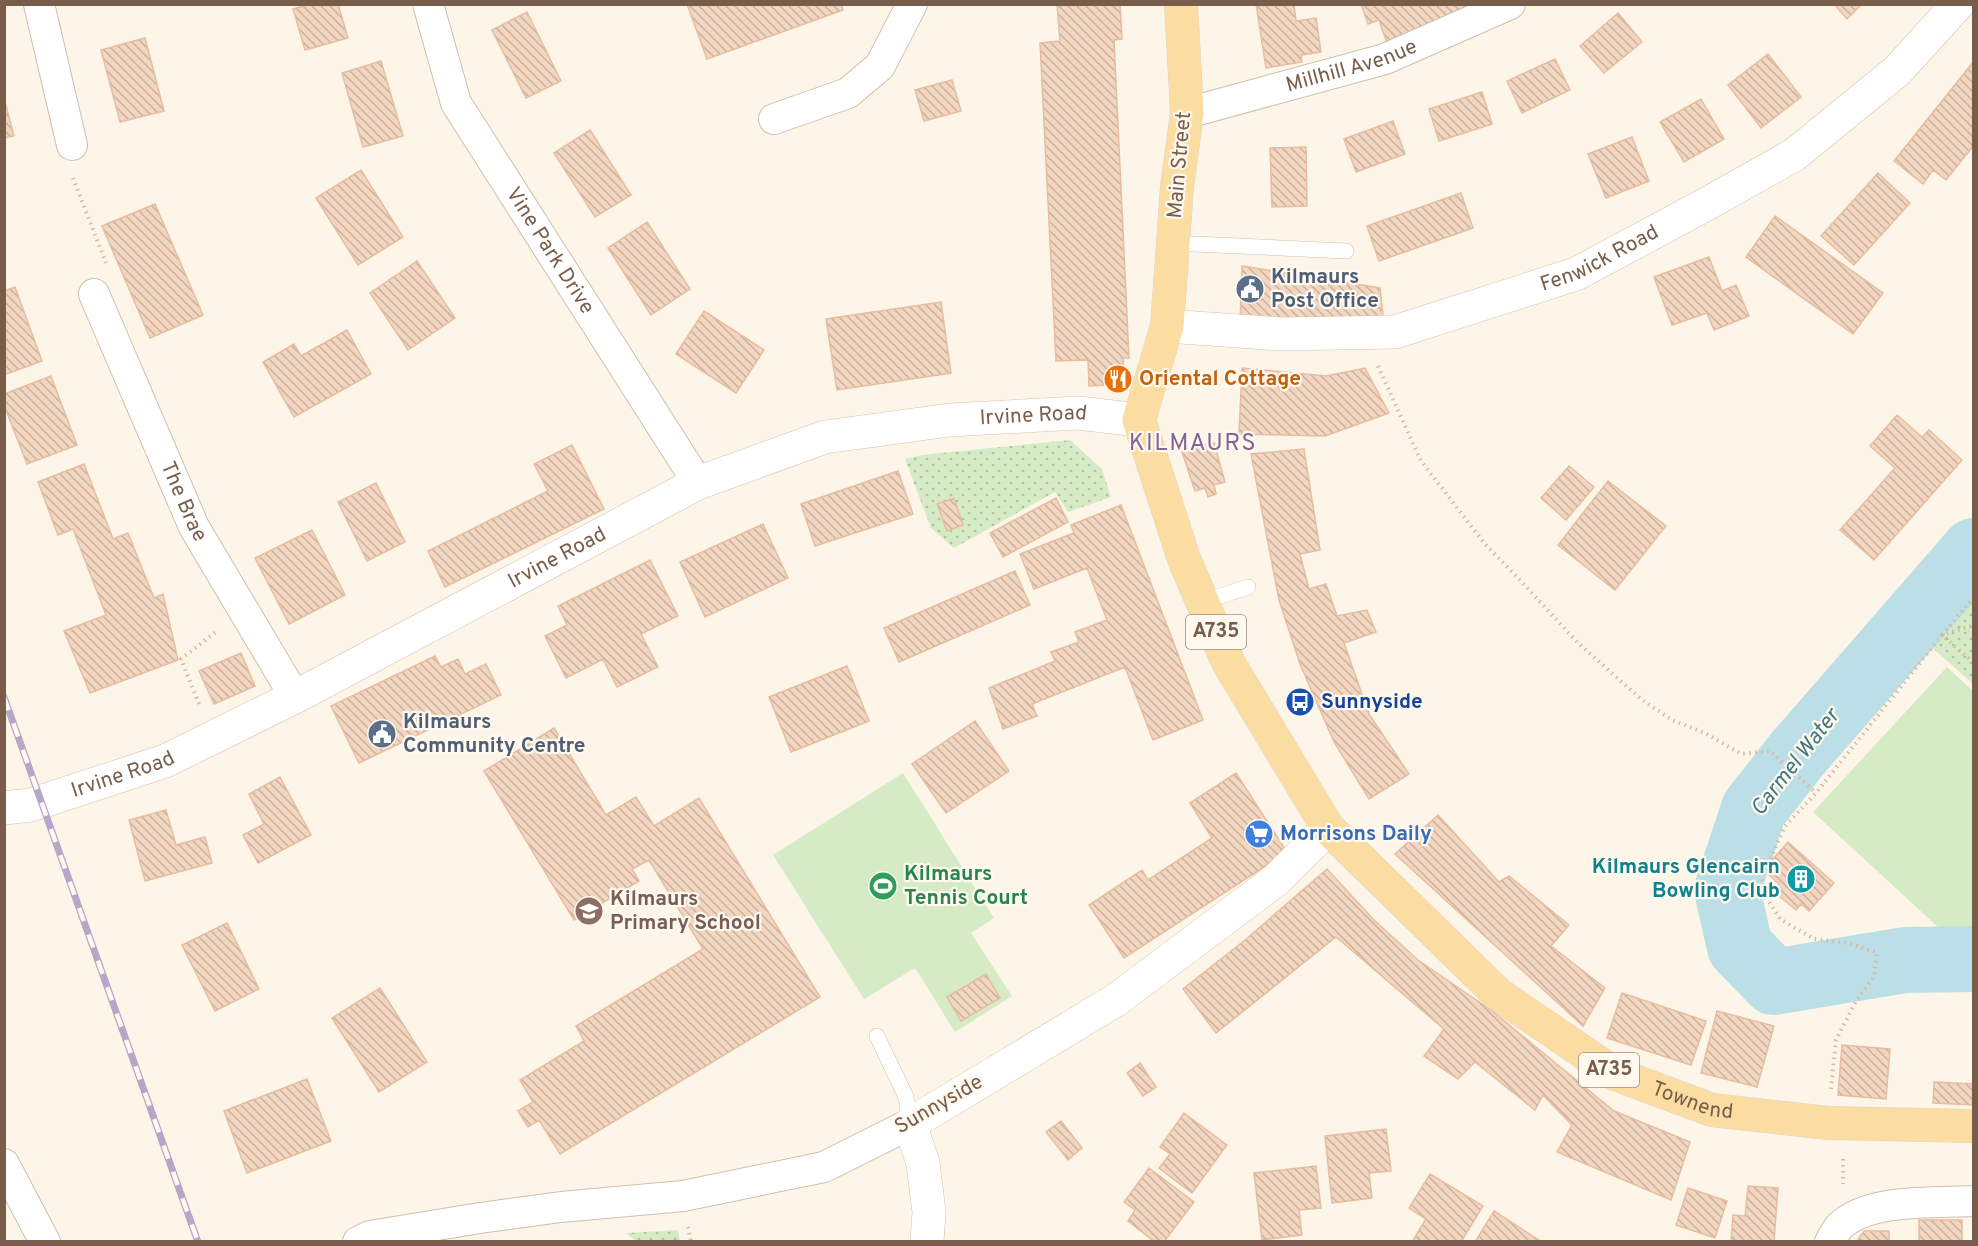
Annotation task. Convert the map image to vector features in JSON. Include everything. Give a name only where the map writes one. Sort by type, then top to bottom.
[{"type":"main road","name":"Main Street","points":[[1139,420],[1167,326],[1177,187],[1187,113],[1181,4]]},
{"type":"main road","name":"Fenwick Road","points":[[1167,326],[1281,334],[1395,332],[1576,274],[1794,155],[1897,71],[1958,4]]},
{"type":"main road","name":"Irvine Road","points":[[4,808],[31,805],[165,761],[296,697],[698,483],[825,438],[950,420],[1078,413],[1139,420]]},
{"type":"main road","name":"A735","points":[[1139,420],[1184,560],[1228,662],[1328,828]]},
{"type":"main road","name":"Townend","points":[[1328,828],[1498,994],[1615,1074],[1712,1110],[1836,1123],[1973,1128]]},
{"type":"main road","name":"Sunnyside","points":[[910,1124],[1116,1000],[1276,880],[1328,828]]},
{"type":"main road","points":[[910,1124],[923,1163],[929,1212],[927,1242]]},
{"type":"street","points":[[39,4],[72,145]]},
{"type":"street","name":"Vine Park Drive","points":[[428,4],[456,103],[698,483]]},
{"type":"street","points":[[774,119],[848,93],[880,66],[912,4]]},
{"type":"street","name":"Millhill Avenue","points":[[1187,113],[1385,59],[1510,4]]},
{"type":"street","name":"The Brae","points":[[94,294],[194,527],[296,697]]},
{"type":"street","name":"Sunnyside","points":[[358,1242],[370,1236],[481,1230],[561,1207],[683,1196],[825,1167],[910,1124]]},
{"type":"street","points":[[4,1164],[45,1242]]},
{"type":"street","points":[[1839,1231],[1857,1213],[1883,1206],[1974,1201]]},
{"type":"lane","points":[[1173,243],[1346,250]]},
{"type":"lane","points":[[1202,602],[1248,587]]},
{"type":"lane","points":[[877,1036],[906,1097],[910,1124]]},
{"type":"path","points":[[72,145],[74,182],[106,261],[94,294]]},
{"type":"path","points":[[1363,333],[1421,461],[1485,544],[1577,642],[1641,699],[1672,720],[1705,734],[1741,754],[1770,751],[1816,792]]},
{"type":"path","points":[[1839,1231],[1843,1196],[1836,1123],[1836,1040],[1856,1001],[1874,978],[1877,953],[1848,943],[1814,939],[1780,919],[1767,898],[1762,879],[1785,826],[1816,792],[1974,597]]},
{"type":"path","points":[[212,738],[181,659],[223,627],[247,616]]},
{"type":"path","points":[[1942,635],[1974,625]]},
{"type":"path","points":[[1942,635],[1974,663]]},
{"type":"green space","points":[[1070,440],[1102,469],[1111,497],[1068,512],[1055,492],[954,548],[931,528],[905,459],[922,455]]},
{"type":"green space","points":[[1973,583],[1973,684],[1927,643]]},
{"type":"green space","points":[[1947,667],[1973,691],[1974,940],[1964,951],[1813,812]]},
{"type":"green space","name":"Kilmaurs Tennis Court","points":[[903,773],[994,918],[971,933],[1012,996],[955,1032],[915,968],[864,999],[773,855]]},
{"type":"green space","points":[[678,1230],[680,1241],[636,1241],[626,1233]]},
{"type":"building","points":[[310,4],[338,4],[348,38],[305,50],[293,9]]},
{"type":"building","points":[[687,4],[841,4],[843,10],[707,59]]},
{"type":"building","points":[[1057,4],[1120,4],[1122,39],[1114,40],[1129,358],[1123,358],[1124,384],[1089,386],[1088,360],[1056,361],[1040,43],[1060,41]]},
{"type":"building","points":[[1256,4],[1294,4],[1296,21],[1316,18],[1321,52],[1301,55],[1302,62],[1266,68]]},
{"type":"building","points":[[1361,4],[1483,4],[1388,46],[1379,20],[1368,24]]},
{"type":"building","points":[[1834,4],[1862,4],[1847,19]]},
{"type":"building","points":[[527,12],[561,81],[526,98],[492,30]]},
{"type":"building","points":[[1618,13],[1642,42],[1604,73],[1580,46]]},
{"type":"building","points":[[145,38],[164,111],[120,122],[101,50]]},
{"type":"building","points":[[1768,54],[1801,97],[1761,128],[1728,85]]},
{"type":"building","points":[[1555,59],[1570,90],[1522,113],[1507,81]]},
{"type":"building","points":[[381,61],[403,136],[363,147],[342,73]]},
{"type":"building","points":[[1974,61],[1974,145],[1946,180],[1933,170],[1923,184],[1894,161]]},
{"type":"building","points":[[952,80],[961,111],[924,121],[915,90]]},
{"type":"building","points":[[1482,92],[1492,124],[1439,141],[1429,109]]},
{"type":"building","points":[[4,98],[14,136],[4,138]]},
{"type":"building","points":[[1701,99],[1724,139],[1684,162],[1660,122]]},
{"type":"building","points":[[1393,121],[1405,154],[1356,172],[1344,139]]},
{"type":"building","points":[[590,130],[631,195],[595,217],[554,153]]},
{"type":"building","points":[[1632,137],[1649,181],[1606,198],[1588,154]]},
{"type":"building","points":[[1306,147],[1307,206],[1272,207],[1270,148]]},
{"type":"building","points":[[361,170],[403,237],[358,265],[316,198]]},
{"type":"building","points":[[1878,173],[1910,203],[1854,265],[1821,236]]},
{"type":"building","points":[[1461,193],[1473,228],[1379,261],[1367,226]]},
{"type":"building","points":[[155,204],[203,315],[150,338],[102,226]]},
{"type":"building","points":[[1775,216],[1883,293],[1853,334],[1746,257]]},
{"type":"building","points":[[647,222],[690,289],[651,315],[608,248]]},
{"type":"building","points":[[1709,257],[1722,291],[1736,285],[1749,316],[1714,330],[1707,313],[1672,325],[1654,277]]},
{"type":"building","points":[[417,261],[455,318],[408,350],[370,293]]},
{"type":"building","points":[[1242,266],[1380,288],[1384,325],[1240,322]]},
{"type":"building","points":[[15,287],[42,361],[4,375],[4,291]]},
{"type":"building","points":[[941,302],[951,373],[837,390],[826,319]]},
{"type":"building","points":[[704,311],[764,350],[736,393],[676,354]]},
{"type":"building","points":[[347,330],[371,374],[294,417],[263,362],[294,344],[301,356]]},
{"type":"building","points":[[1242,368],[1326,376],[1365,368],[1389,413],[1325,436],[1239,434]]},
{"type":"building","points":[[51,376],[77,445],[27,464],[4,405],[4,394]]},
{"type":"building","points":[[1897,415],[1922,437],[1929,430],[1962,460],[1874,560],[1840,530],[1895,468],[1870,446]]},
{"type":"building","points":[[1214,443],[1225,482],[1214,485],[1216,494],[1208,497],[1205,488],[1195,491],[1182,452]]},
{"type":"building","points":[[572,445],[604,509],[445,587],[428,551],[548,491],[534,464]]},
{"type":"building","points":[[1304,449],[1320,550],[1300,554],[1309,589],[1326,584],[1337,616],[1367,610],[1376,632],[1344,643],[1369,714],[1409,774],[1369,799],[1334,742],[1300,664],[1279,600],[1251,454]]},
{"type":"building","points":[[84,464],[113,539],[128,533],[154,598],[163,594],[178,660],[90,693],[64,631],[106,615],[73,529],[58,535],[38,482]]},
{"type":"building","points":[[1569,466],[1594,487],[1566,520],[1541,498]]},
{"type":"building","points":[[898,471],[913,514],[815,546],[801,504]]},
{"type":"building","points":[[1608,481],[1666,526],[1615,590],[1558,545]]},
{"type":"building","points":[[376,483],[405,542],[367,561],[338,502]]},
{"type":"building","points":[[954,498],[963,525],[947,531],[937,504]]},
{"type":"building","points":[[1056,498],[1068,522],[1003,557],[990,533]]},
{"type":"building","points":[[1121,505],[1203,720],[1153,740],[1125,667],[1032,704],[1037,716],[1003,729],[989,688],[1055,661],[1051,652],[1079,642],[1075,632],[1107,620],[1087,568],[1034,589],[1020,554],[1074,533],[1071,525]]},
{"type":"building","points":[[763,524],[788,578],[705,617],[680,562]]},
{"type":"building","points":[[312,530],[345,595],[289,624],[255,558]]},
{"type":"building","points":[[650,560],[678,616],[641,634],[658,667],[617,687],[603,659],[566,678],[545,636],[567,625],[558,606]]},
{"type":"building","points":[[1015,571],[1030,605],[899,662],[884,628]]},
{"type":"building","points":[[241,653],[255,686],[214,704],[199,671]]},
{"type":"building","name":"Kilmaurs Community Centre","points":[[435,656],[441,667],[458,659],[465,674],[486,664],[501,695],[359,763],[331,706]]},
{"type":"building","points":[[847,666],[869,721],[791,752],[769,697]]},
{"type":"building","points":[[975,721],[1009,771],[946,813],[912,764]]},
{"type":"building","points":[[554,728],[606,815],[636,797],[654,826],[699,798],[820,997],[560,1154],[539,1120],[528,1127],[518,1111],[533,1102],[520,1080],[584,1041],[576,1026],[703,949],[649,860],[632,869],[639,881],[574,920],[484,771]]},
{"type":"building","points":[[1236,773],[1287,852],[1124,958],[1089,905],[1142,870],[1148,880],[1212,838],[1190,803]]},
{"type":"building","points":[[280,777],[311,835],[258,863],[243,835],[264,824],[249,794]]},
{"type":"building","points":[[166,810],[176,845],[205,837],[212,863],[145,881],[129,820]]},
{"type":"building","points":[[1438,815],[1499,882],[1509,876],[1569,925],[1551,946],[1605,988],[1583,1026],[1395,854]]},
{"type":"building","name":"Kilmaurs Glencairn Bowling Club","points":[[1788,842],[1834,883],[1809,911],[1801,904],[1796,910],[1773,891],[1779,884],[1769,875],[1777,865],[1772,860]]},
{"type":"building","points":[[1327,869],[1374,920],[1418,960],[1491,1010],[1614,1111],[1690,1142],[1671,1200],[1557,1152],[1572,1125],[1543,1095],[1535,1110],[1475,1062],[1458,1079],[1424,1056],[1444,1029],[1336,937],[1216,1033],[1183,989],[1245,940]]},
{"type":"building","points":[[227,923],[259,989],[215,1011],[182,945]]},
{"type":"building","points":[[986,974],[1000,998],[961,1021],[947,997]]},
{"type":"building","points":[[380,988],[427,1062],[379,1092],[332,1018]]},
{"type":"building","points":[[1622,993],[1706,1021],[1691,1065],[1607,1038]]},
{"type":"building","points":[[1717,1011],[1774,1026],[1757,1087],[1701,1073]]},
{"type":"building","points":[[1842,1045],[1890,1049],[1886,1099],[1838,1095]]},
{"type":"building","points":[[1140,1063],[1156,1087],[1143,1096],[1127,1073]]},
{"type":"building","points":[[307,1079],[331,1141],[247,1173],[224,1111]]},
{"type":"building","points":[[1934,1082],[1974,1084],[1974,1105],[1933,1103]]},
{"type":"building","points":[[1184,1113],[1227,1145],[1192,1193],[1159,1168],[1170,1154],[1160,1147]]},
{"type":"building","points":[[1061,1121],[1082,1148],[1068,1160],[1046,1132]]},
{"type":"building","points":[[1386,1129],[1391,1171],[1369,1173],[1372,1198],[1332,1203],[1325,1136]]},
{"type":"building","points":[[1316,1166],[1321,1208],[1299,1210],[1302,1235],[1262,1240],[1254,1173]]},
{"type":"building","points":[[1149,1168],[1194,1202],[1164,1242],[1155,1242],[1128,1221],[1135,1210],[1124,1202]]},
{"type":"building","points":[[1430,1174],[1483,1206],[1461,1242],[1412,1242],[1426,1219],[1409,1208]]},
{"type":"building","points":[[1748,1186],[1778,1188],[1774,1242],[1731,1242],[1733,1215],[1745,1216]]},
{"type":"building","points":[[1688,1188],[1727,1201],[1715,1238],[1676,1225]]},
{"type":"building","points":[[1494,1211],[1542,1242],[1475,1242]]},
{"type":"building","points":[[1919,1220],[1962,1220],[1962,1242],[1919,1242]]},
{"type":"building","points":[[1864,1231],[1889,1231],[1889,1242],[1856,1242]]},
{"type":"waterway","name":"Carmel Water","points":[[1974,551],[1798,753],[1754,809],[1727,890],[1740,947],[1774,982],[1905,960],[1974,959]]},
{"type":"railway","points":[[4,697],[198,1242]]},
{"type":"place","name":"Kilmaurs Post Office","points":[[1250,289]]},
{"type":"place","name":"Oriental Cottage","points":[[1118,379]]},
{"type":"place","name":"Sunnyside","points":[[1300,702]]},
{"type":"place","name":"Kilmaurs Community Centre","points":[[382,734]]},
{"type":"place","name":"Morrisons Daily","points":[[1259,834]]},
{"type":"place","name":"Kilmaurs Glencairn Bowling Club","points":[[1801,879]]},
{"type":"place","name":"Kilmaurs Tennis Court","points":[[883,886]]},
{"type":"place","name":"Kilmaurs Primary School","points":[[589,911]]},
{"type":"district","name":"KILMAURS","points":[[1193,444]]}]
